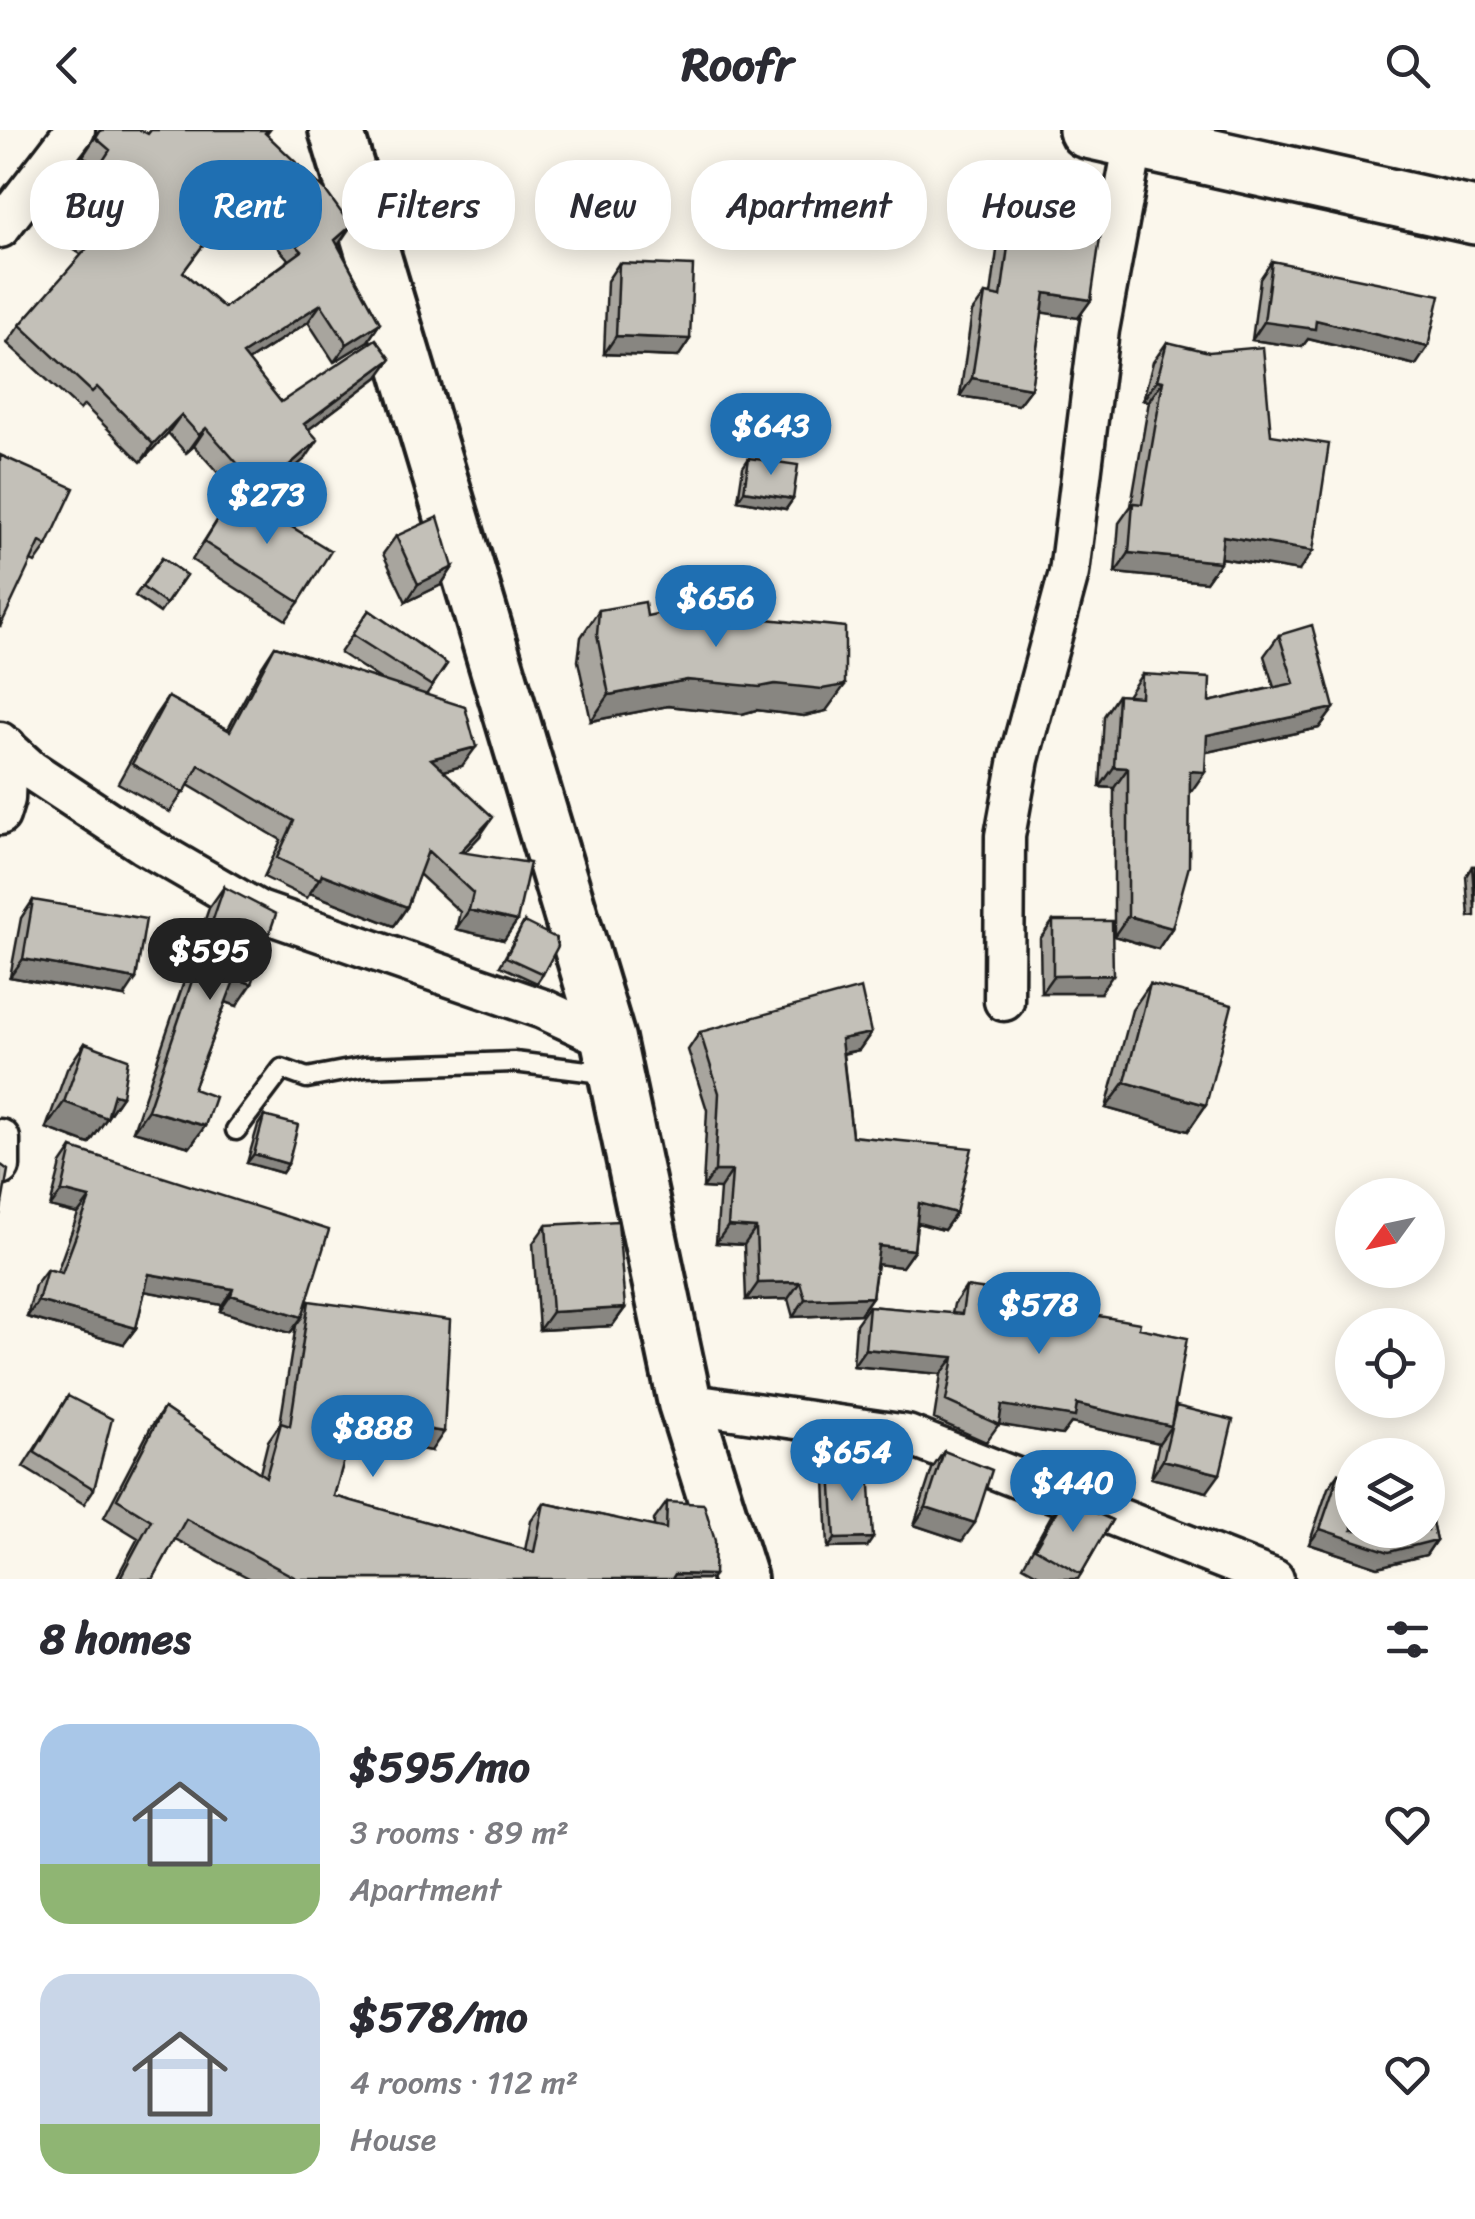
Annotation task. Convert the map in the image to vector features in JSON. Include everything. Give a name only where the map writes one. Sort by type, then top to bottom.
[{"type":"main road","points":[[1110,136],[1475,216]]},
{"type":"street","points":[[0,228],[75,130]]},
{"type":"street","points":[[336,130],[612,1057],[685,1403],[740,1579]]},
{"type":"street","points":[[1004,1001],[1006,836],[1019,759],[1069,573],[1098,330],[1110,136]]},
{"type":"street","points":[[4,744],[31,770],[143,844],[259,911],[544,1008],[612,1057]]},
{"type":"street","points":[[0,815],[5,799],[4,744]]},
{"type":"street","points":[[0,1138],[0,1166]]},
{"type":"street","points":[[685,1403],[907,1434],[1274,1579]]},
{"type":"lane","points":[[236,1130],[282,1069],[307,1078],[366,1067],[612,1057]]},
{"type":"building","points":[[101,130],[140,130],[148,134],[151,130],[268,130],[265,133],[293,160],[179,160],[179,250],[199,250],[183,272],[224,308],[301,250],[322,250],[322,187],[342,214],[342,234],[335,240],[380,323],[347,344],[321,304],[243,354],[281,402],[376,339],[391,359],[304,424],[318,440],[261,490],[206,428],[199,435],[181,415],[153,444],[97,387],[92,392],[20,325],[86,250],[159,250],[159,160],[104,160],[110,150],[96,138]]},
{"type":"building","points":[[1008,250],[1098,250],[1091,300],[1045,293],[1031,388],[972,378],[985,294],[1001,297]]},
{"type":"building","points":[[1272,261],[1440,295],[1428,347],[1316,320],[1315,329],[1264,322]]},
{"type":"building","points":[[619,263],[693,266],[690,339],[616,336]]},
{"type":"building","points":[[1167,342],[1209,352],[1263,347],[1271,435],[1329,444],[1313,551],[1223,536],[1220,562],[1129,553],[1133,503],[1142,504],[1163,381],[1157,380]]},
{"type":"building","points":[[0,455],[74,488],[47,546],[40,542],[0,627]]},
{"type":"building","points":[[749,458],[798,465],[793,499],[744,491]]},
{"type":"building","points":[[235,492],[331,551],[299,602],[204,542]]},
{"type":"building","points":[[438,517],[453,567],[418,584],[396,536]]},
{"type":"building","points":[[162,558],[186,575],[166,604],[142,587]]},
{"type":"building","points":[[645,602],[647,616],[675,610],[845,627],[845,685],[822,689],[687,680],[609,695],[597,635],[599,610]]},
{"type":"building","points":[[369,610],[447,664],[432,686],[352,635]]},
{"type":"building","points":[[1312,625],[1334,708],[1207,735],[1205,772],[1190,771],[1189,866],[1172,928],[1128,916],[1128,768],[1114,767],[1118,695],[1141,697],[1142,674],[1210,678],[1209,702],[1294,683],[1279,635]]},
{"type":"building","points":[[275,646],[465,707],[476,747],[431,759],[493,817],[460,852],[530,863],[517,921],[469,910],[473,893],[428,851],[407,907],[322,874],[320,879],[277,858],[294,821],[199,765],[184,793],[132,764],[168,697],[230,731]]},
{"type":"building","points":[[224,887],[276,914],[252,984],[235,978],[193,1089],[215,1097],[205,1126],[148,1110]]},
{"type":"building","points":[[33,900],[146,919],[136,979],[23,959]]},
{"type":"building","points":[[1053,921],[1112,921],[1113,975],[1053,976]]},
{"type":"building","points":[[524,922],[556,938],[558,946],[543,974],[506,957]]},
{"type":"building","points":[[1150,984],[1232,1005],[1206,1105],[1125,1082]]},
{"type":"building","points":[[861,988],[871,1033],[841,1039],[852,1136],[972,1148],[956,1213],[919,1203],[914,1250],[879,1246],[872,1297],[805,1299],[800,1282],[758,1283],[756,1228],[728,1226],[732,1171],[715,1171],[719,1093],[700,1032]]},
{"type":"building","points":[[85,1043],[128,1059],[122,1096],[114,1094],[107,1118],[64,1102]]},
{"type":"building","points":[[264,1116],[298,1125],[288,1164],[254,1154]]},
{"type":"building","points":[[72,1148],[329,1230],[302,1317],[231,1295],[233,1289],[149,1274],[136,1328],[38,1301],[47,1269],[62,1273],[90,1198],[62,1191]]},
{"type":"building","points":[[0,1164],[8,1170],[0,1215]]},
{"type":"building","points":[[618,1221],[625,1308],[552,1312],[546,1225]]},
{"type":"building","points":[[966,1287],[1024,1295],[1022,1303],[1140,1323],[1139,1328],[1187,1338],[1171,1426],[1077,1404],[1075,1417],[1002,1405],[999,1425],[946,1401],[954,1357],[865,1349],[869,1306],[962,1314]]},
{"type":"building","points":[[309,1301],[450,1320],[444,1432],[356,1418],[334,1496],[534,1552],[544,1503],[666,1529],[667,1502],[704,1504],[715,1541],[714,1575],[675,1574],[672,1579],[298,1579],[186,1519],[153,1579],[121,1576],[151,1520],[117,1499],[164,1408],[266,1477],[281,1423],[290,1426]]},
{"type":"building","points":[[68,1396],[112,1419],[94,1489],[34,1452]]},
{"type":"building","points":[[1176,1406],[1233,1420],[1220,1474],[1163,1460]]},
{"type":"building","points":[[944,1451],[992,1470],[975,1523],[926,1507]]},
{"type":"building","points":[[869,1468],[873,1538],[835,1539],[831,1470]]},
{"type":"building","points":[[1335,1485],[1335,1534],[1320,1529]]},
{"type":"building","points":[[1064,1498],[1112,1520],[1081,1574],[1035,1548]]}]
